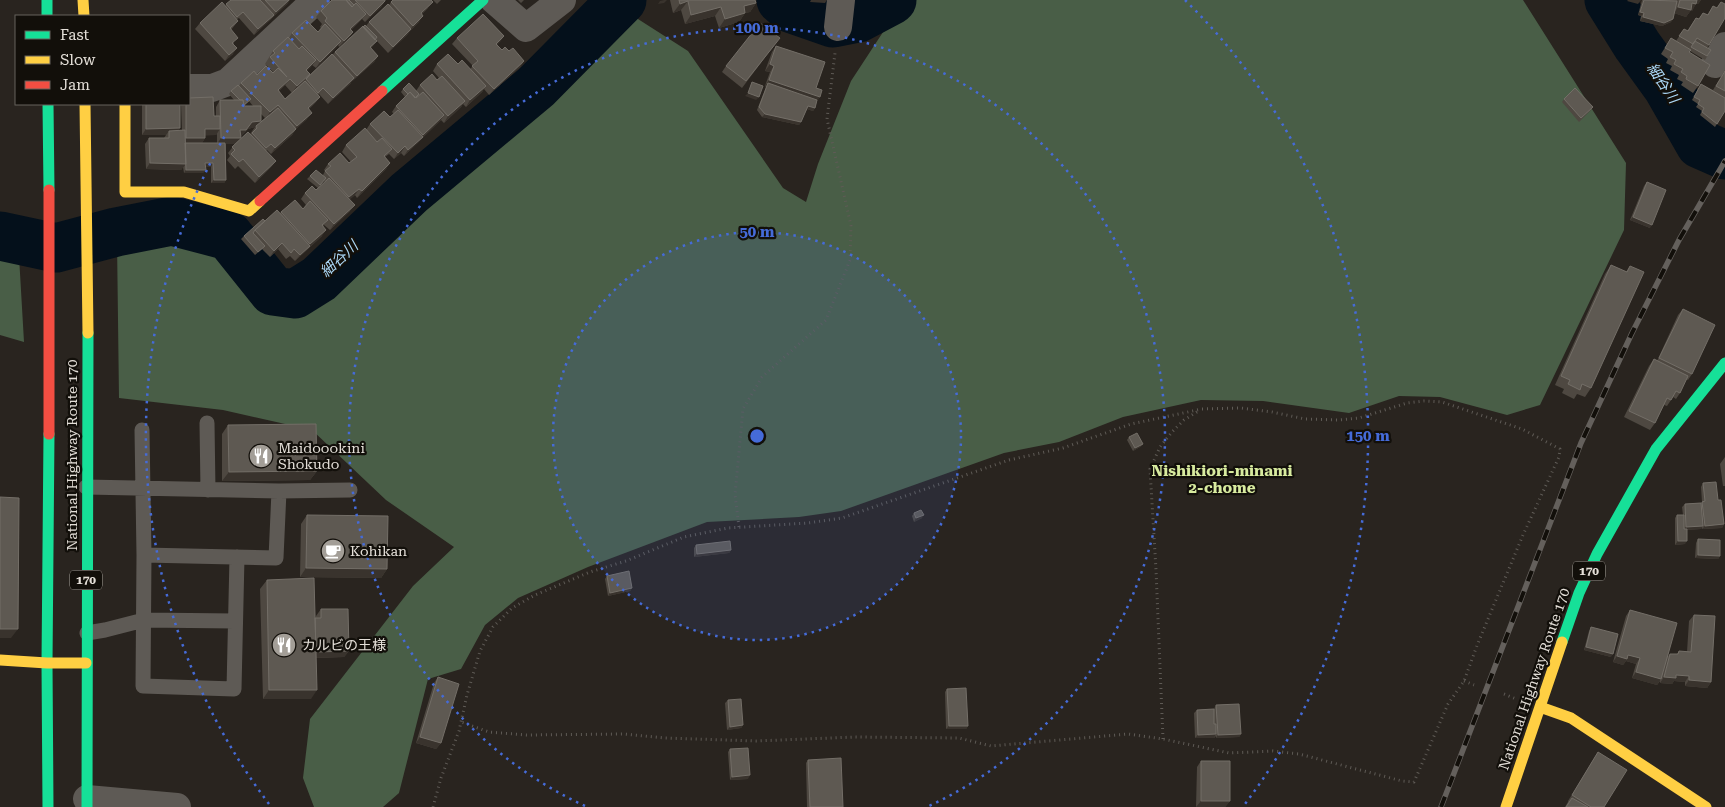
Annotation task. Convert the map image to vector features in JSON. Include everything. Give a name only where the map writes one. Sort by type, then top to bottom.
[{"type":"main road","points":[[47,0],[47,15]]},
{"type":"main road","points":[[84,0],[84,15]]},
{"type":"main road","points":[[125,105],[125,192],[184,192],[249,211],[483,0]]},
{"type":"main road","name":"National Highway Route 170","points":[[48,105],[50,353],[47,663],[48,807]]},
{"type":"main road","name":"National Highway Route 170","points":[[85,105],[88,353],[86,487],[87,803]]},
{"type":"main road","name":"National Highway Route 170","points":[[1506,807],[1578,594],[1656,448],[1725,363]]},
{"type":"main road","points":[[0,660],[86,663]]},
{"type":"main road","points":[[1540,707],[1571,718],[1706,807]]},
{"type":"street","points":[[190,88],[212,88],[228,82],[316,0]]},
{"type":"street","points":[[494,0],[526,28],[562,0]]},
{"type":"street","points":[[87,803],[177,807]]},
{"type":"lane","points":[[207,423],[208,490]]},
{"type":"lane","points":[[142,430],[144,555],[143,686],[234,689],[237,557]]},
{"type":"lane","points":[[86,487],[279,491],[350,490]]},
{"type":"lane","points":[[144,555],[276,558],[279,491]]},
{"type":"lane","points":[[87,633],[144,620],[236,620]]},
{"type":"path","points":[[739,527],[735,495],[743,408],[762,377],[826,320],[850,260],[851,226],[827,119],[840,10]]},
{"type":"path","points":[[433,807],[461,722],[480,651],[493,627],[512,608],[535,595],[590,572],[626,561],[684,536],[739,527],[808,523],[842,518],[1009,460],[1063,448],[1131,424],[1202,409],[1241,408],[1305,419],[1339,420],[1359,418],[1407,403],[1424,401],[1442,402],[1522,429],[1560,449],[1559,457],[1478,643],[1464,682],[1448,704],[1414,782],[1402,781],[1299,754],[1273,751],[1229,753],[1163,739],[1128,734],[991,746],[959,738],[855,737],[756,741],[624,734],[526,735],[489,732],[461,722]]},
{"type":"path","points":[[1163,739],[1150,469],[1160,447],[1172,432],[1184,420],[1202,409]]},
{"type":"path","points":[[1464,682],[1474,685]]},
{"type":"green space","points":[[904,0],[1523,0],[1626,163],[1624,230],[1540,405],[1507,415],[1440,397],[1399,396],[1349,413],[1263,401],[1201,400],[1123,417],[1059,442],[1004,453],[841,511],[799,517],[707,522],[588,567],[518,598],[485,625],[461,669],[428,679],[399,793],[383,807],[314,807],[303,778],[310,719],[413,586],[454,547],[386,500],[312,430],[223,410],[119,398],[117,241],[171,230],[226,252],[269,301],[295,303],[324,285],[416,194],[541,92],[627,12],[688,51],[783,188],[806,202],[818,164],[851,81]]},
{"type":"green space","points":[[0,246],[19,256],[24,342],[0,335]]},
{"type":"building","points":[[231,0],[260,0],[274,15],[258,29],[243,12],[237,17],[226,4]]},
{"type":"building","points":[[265,0],[289,0],[276,12]]},
{"type":"building","points":[[332,0],[346,0],[352,7],[356,3],[366,14],[350,29],[353,32],[344,41],[325,21],[327,18],[321,11]]},
{"type":"building","points":[[346,0],[349,0],[354,5],[352,7]]},
{"type":"building","points":[[355,0],[385,0],[385,1],[370,16]]},
{"type":"building","points":[[393,0],[431,0],[433,2],[421,13],[423,16],[413,26],[391,2]]},
{"type":"building","points":[[679,0],[755,0],[756,3],[744,6],[745,13],[725,19],[721,7],[691,15],[688,1],[680,4]]},
{"type":"building","points":[[1644,0],[1677,1],[1673,19],[1664,23],[1643,17],[1644,13],[1640,12]]},
{"type":"building","points":[[1680,0],[1697,0],[1696,4],[1692,3],[1691,10],[1678,7]]},
{"type":"building","points":[[222,2],[238,21],[230,28],[238,38],[232,43],[237,48],[229,55],[200,23]]},
{"type":"building","points":[[1721,2],[1725,4],[1725,18],[1709,45],[1697,38],[1693,44],[1679,36],[1684,29],[1688,31],[1696,18],[1699,19],[1703,13],[1708,15],[1713,6],[1717,8]]},
{"type":"building","points":[[388,4],[411,29],[393,47],[369,22]]},
{"type":"building","points":[[483,14],[504,36],[496,44],[502,50],[505,47],[509,51],[513,48],[524,61],[494,89],[472,66],[478,61],[457,38]]},
{"type":"building","points":[[306,20],[318,32],[325,24],[341,41],[320,62],[292,33]]},
{"type":"building","points":[[760,23],[780,38],[746,81],[726,66]]},
{"type":"building","points":[[365,25],[377,37],[375,40],[363,27]]},
{"type":"building","points":[[363,26],[377,41],[370,47],[378,56],[357,76],[335,52]]},
{"type":"building","points":[[288,37],[299,49],[302,46],[316,60],[306,70],[310,74],[297,86],[290,79],[278,90],[285,99],[305,81],[320,97],[308,108],[312,113],[297,126],[278,105],[270,112],[241,83],[254,71],[257,75],[266,66],[273,73],[278,68],[287,77],[270,57],[275,53],[273,51]]},
{"type":"building","points":[[1671,38],[1691,50],[1689,52],[1710,65],[1698,86],[1686,79],[1687,76],[1681,72],[1683,69],[1674,64],[1676,60],[1670,57],[1673,52],[1665,48]]},
{"type":"building","points":[[1695,41],[1711,50],[1707,56],[1691,47]]},
{"type":"building","points":[[776,46],[825,62],[816,88],[822,90],[820,97],[769,80],[774,66],[770,64]]},
{"type":"building","points":[[332,54],[354,78],[333,98],[323,88],[318,93],[306,79]]},
{"type":"building","points":[[448,54],[458,64],[462,60],[486,86],[470,100],[437,64]]},
{"type":"building","points":[[1725,71],[1725,91],[1716,86]]},
{"type":"building","points":[[432,74],[437,80],[442,76],[465,101],[448,116],[420,85]]},
{"type":"building","points":[[752,82],[763,86],[759,97],[748,93]]},
{"type":"building","points":[[409,83],[419,94],[415,98],[410,92],[408,94],[403,89]]},
{"type":"building","points":[[768,83],[817,100],[815,108],[808,106],[801,122],[765,114],[759,107]]},
{"type":"building","points":[[1701,84],[1725,98],[1725,111],[1717,124],[1702,112],[1704,108],[1698,104],[1700,100],[1694,97]]},
{"type":"building","points":[[238,85],[251,99],[244,105],[243,100],[240,100],[231,91]]},
{"type":"building","points":[[1575,88],[1593,107],[1581,118],[1564,99]]},
{"type":"building","points":[[410,92],[416,98],[423,92],[444,115],[423,135],[396,106]]},
{"type":"building","points":[[213,97],[214,116],[220,116],[220,129],[205,129],[205,138],[186,138],[186,105],[190,105],[190,98]]},
{"type":"building","points":[[220,100],[243,100],[244,106],[261,106],[261,121],[252,122],[246,130],[240,130],[241,138],[221,138]]},
{"type":"building","points":[[146,105],[180,105],[180,128],[146,129]]},
{"type":"building","points":[[278,108],[296,129],[275,148],[271,144],[266,148],[252,133],[257,128],[256,126]]},
{"type":"building","points":[[398,110],[423,137],[408,150],[405,146],[398,153],[370,124],[384,111],[390,117]]},
{"type":"building","points":[[365,128],[377,142],[382,138],[392,149],[384,156],[390,163],[362,191],[359,189],[349,197],[325,171],[331,166],[328,164],[340,153],[349,163],[357,157],[346,145]]},
{"type":"building","points":[[185,130],[186,164],[150,163],[149,138],[169,138],[169,131]]},
{"type":"building","points":[[248,132],[276,161],[259,177],[243,159],[239,162],[231,154],[235,150],[232,147]]},
{"type":"building","points":[[185,143],[225,143],[226,180],[214,180],[213,163],[205,163],[206,170],[186,170]]},
{"type":"building","points":[[316,170],[326,178],[320,185],[310,176]]},
{"type":"building","points":[[329,178],[355,205],[334,224],[305,193],[312,186],[316,190]]},
{"type":"building","points":[[1647,182],[1666,190],[1652,225],[1633,217]]},
{"type":"building","points":[[295,200],[303,209],[310,201],[328,220],[322,225],[326,230],[310,244],[281,212]]},
{"type":"building","points":[[277,210],[310,246],[300,255],[294,249],[291,253],[282,243],[274,251],[255,230]]},
{"type":"building","points":[[263,219],[265,221],[253,233],[265,246],[258,252],[244,236]]},
{"type":"building","points":[[1611,265],[1627,272],[1630,266],[1644,272],[1591,388],[1582,384],[1580,390],[1568,384],[1570,380],[1561,376]]},
{"type":"building","points":[[1683,309],[1715,325],[1692,374],[1659,358]]},
{"type":"building","points":[[1654,359],[1688,376],[1680,393],[1676,391],[1671,400],[1667,398],[1655,423],[1629,411]]},
{"type":"building","points":[[316,424],[317,471],[229,472],[228,425]]},
{"type":"building","points":[[1137,433],[1143,444],[1135,448],[1129,437]]},
{"type":"building","points":[[1716,482],[1718,500],[1721,500],[1724,524],[1705,526],[1702,502],[1705,501],[1703,483]]},
{"type":"building","points":[[0,497],[19,498],[18,629],[0,629]]},
{"type":"building","points":[[1701,503],[1703,526],[1686,527],[1685,504]]},
{"type":"building","points":[[921,510],[924,515],[916,518],[914,513]]},
{"type":"building","points":[[307,515],[388,516],[387,569],[306,568]]},
{"type":"building","points":[[1677,515],[1684,515],[1684,529],[1687,529],[1687,541],[1678,541]]},
{"type":"building","points":[[1698,539],[1720,540],[1720,556],[1698,555]]},
{"type":"building","points":[[730,541],[731,550],[697,554],[696,545]]},
{"type":"building","points":[[629,571],[632,588],[610,593],[607,576]]},
{"type":"building","points":[[314,578],[317,690],[269,690],[267,580]]},
{"type":"building","points":[[321,609],[348,609],[349,651],[316,652],[315,618],[321,618]]},
{"type":"building","points":[[1630,610],[1677,623],[1661,679],[1636,672],[1640,658],[1628,655],[1627,659],[1617,656]]},
{"type":"building","points":[[1694,615],[1715,616],[1711,682],[1689,680],[1689,676],[1676,675],[1676,678],[1664,677],[1670,654],[1678,654],[1679,651],[1691,652]]},
{"type":"building","points":[[1591,627],[1618,634],[1613,654],[1586,647]]},
{"type":"building","points":[[438,677],[459,684],[441,743],[420,737]]},
{"type":"building","points":[[966,688],[968,726],[949,726],[947,689]]},
{"type":"building","points":[[741,699],[743,725],[730,727],[728,700]]},
{"type":"building","points":[[1239,704],[1241,734],[1218,735],[1216,705]]},
{"type":"building","points":[[1214,709],[1216,734],[1198,735],[1197,710]]},
{"type":"building","points":[[748,748],[750,775],[732,777],[730,749]]},
{"type":"building","points":[[1598,752],[1627,770],[1604,807],[1591,807],[1572,795]]},
{"type":"building","points":[[841,758],[843,807],[810,807],[808,760]]},
{"type":"building","points":[[1201,761],[1230,761],[1230,801],[1201,801]]},
{"type":"building","points":[[1572,798],[1588,807],[1566,807]]},
{"type":"waterway","name":"細谷川","points":[[0,236],[56,248],[116,232],[172,221],[229,236],[273,291],[295,294],[319,279],[409,193],[536,87],[622,0]]},
{"type":"waterway","name":"細谷川","points":[[781,0],[790,8],[833,23],[858,18],[892,0]]},
{"type":"waterway","name":"細谷川","points":[[1609,0],[1637,45],[1668,88],[1700,144],[1725,155]]},
{"type":"railway","points":[[1441,807],[1581,443],[1632,333],[1679,240],[1725,161]]},
{"type":"traffic: fast","points":[[47,0],[47,15]]},
{"type":"traffic: fast","points":[[382,91],[483,0]]},
{"type":"traffic: fast","points":[[48,105],[49,190]]},
{"type":"traffic: fast","points":[[87,807],[88,333]]},
{"type":"traffic: fast","points":[[1562,642],[1579,593],[1597,554],[1656,449],[1725,363]]},
{"type":"traffic: fast","points":[[48,807],[49,434]]},
{"type":"traffic: slow","points":[[83,0],[84,15]]},
{"type":"traffic: slow","points":[[85,105],[88,333]]},
{"type":"traffic: slow","points":[[125,105],[125,192],[184,192],[249,211],[260,201]]},
{"type":"traffic: slow","points":[[1506,807],[1562,642]]},
{"type":"traffic: slow","points":[[0,660],[86,663]]},
{"type":"traffic: slow","points":[[1540,707],[1571,718],[1706,807]]},
{"type":"traffic: jam","points":[[260,201],[382,91]]},
{"type":"traffic: jam","points":[[49,190],[49,434]]},
{"type":"place","name":"Maidoookini Shokudo","points":[[261,456]]},
{"type":"place","name":"Kohikan","points":[[333,551]]},
{"type":"place","name":"カルビの王様","points":[[284,645]]},
{"type":"district","name":"Nishikiori-minami 2-chome","points":[[1222,480]]}]
